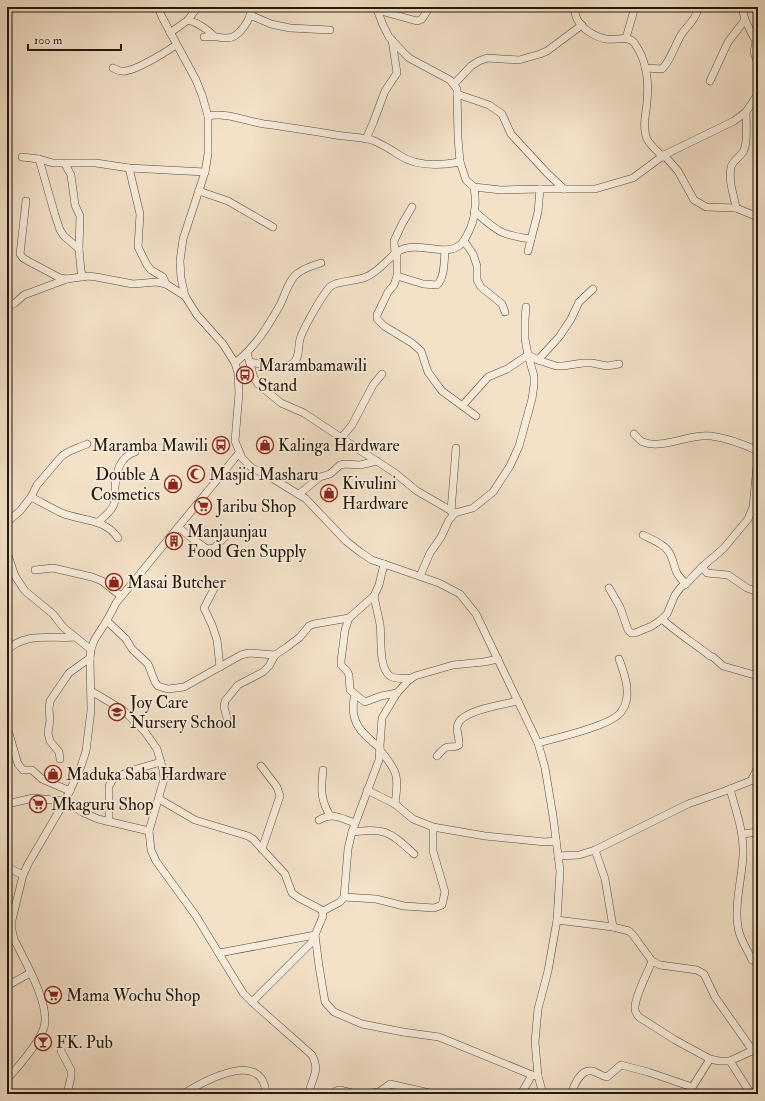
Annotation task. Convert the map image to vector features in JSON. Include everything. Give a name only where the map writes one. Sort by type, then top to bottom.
[{"type":"street","points":[[158,7],[176,45],[196,80],[208,116],[208,154],[205,172],[183,239],[180,261],[181,278],[185,296],[197,315],[223,344],[235,363],[238,373],[239,393],[235,441],[239,453],[252,468],[299,494],[317,509],[346,541],[372,560],[439,583],[460,594],[476,614],[538,743],[545,768],[560,871],[557,920],[548,971],[538,1009],[535,1042],[535,1075],[543,1094]]},
{"type":"street","points":[[204,37],[233,37],[241,29],[250,15],[252,7]]},
{"type":"street","points":[[574,7],[577,19],[588,31],[606,39],[626,38],[634,42],[645,68],[648,82],[644,132],[647,140],[678,171],[694,200],[706,207],[736,208],[758,217]]},
{"type":"street","points":[[626,38],[635,7]]},
{"type":"street","points":[[742,7],[745,20],[756,42],[754,52],[758,64]]},
{"type":"street","points":[[377,9],[418,21],[422,19],[429,8]]},
{"type":"street","points":[[170,33],[188,20],[196,9]]},
{"type":"street","points":[[377,9],[383,25],[392,40],[409,58],[442,74],[457,88],[460,162],[466,180],[474,186],[501,190],[595,189],[633,178],[663,156],[734,121],[746,112],[758,94]]},
{"type":"street","points":[[645,68],[662,69],[667,63],[681,34],[692,22],[698,9]]},
{"type":"street","points":[[250,15],[270,24],[290,28],[330,30]]},
{"type":"street","points":[[188,20],[196,22],[214,36]]},
{"type":"street","points":[[710,81],[728,42],[745,20]]},
{"type":"street","points":[[454,84],[471,66],[479,61],[487,58],[519,60],[547,52],[582,26]]},
{"type":"street","points":[[366,139],[386,91],[398,73],[392,40]]},
{"type":"street","points":[[113,68],[126,71],[165,53],[176,45]]},
{"type":"street","points":[[457,94],[489,105],[502,114],[511,134],[564,189]]},
{"type":"street","points":[[736,208],[731,189],[731,172],[733,162],[742,155],[746,143],[746,112]]},
{"type":"street","points":[[208,116],[217,114],[226,115],[263,124],[366,139],[387,147],[400,156],[418,163],[434,166],[460,162]]},
{"type":"street","points":[[22,157],[65,164],[96,163],[129,168],[205,172]]},
{"type":"street","points":[[39,159],[60,230],[64,236],[79,249]]},
{"type":"street","points":[[65,164],[71,175],[75,205],[80,216],[80,271],[83,277]]},
{"type":"street","points":[[129,168],[139,205],[140,214],[138,247],[147,265],[151,270],[161,275],[166,284]]},
{"type":"street","points":[[250,362],[270,366],[283,366],[293,363],[296,358],[302,334],[323,296],[331,286],[372,274],[396,253],[410,247],[418,246],[445,250],[456,248],[464,241],[471,228],[476,196],[474,186]]},
{"type":"street","points":[[528,251],[538,212],[540,189]]},
{"type":"street","points":[[199,191],[228,201],[273,228]]},
{"type":"street","points":[[26,201],[20,254],[28,262],[56,276],[67,279]]},
{"type":"street","points":[[412,207],[394,240],[397,276],[394,285],[388,292],[377,315],[377,319],[384,326],[412,343],[421,351],[428,372],[442,391],[476,416]]},
{"type":"street","points":[[474,211],[496,229],[505,234],[531,239]]},
{"type":"street","points":[[464,241],[473,254],[477,266],[477,280],[481,287],[502,304],[506,312]]},
{"type":"street","points":[[397,276],[423,284],[437,285],[440,283],[445,250]]},
{"type":"street","points":[[235,363],[247,353],[264,331],[298,272],[321,262]]},
{"type":"street","points":[[7,307],[15,303],[24,295],[67,279],[83,277],[96,277],[133,284],[157,282],[166,284],[185,296]]},
{"type":"street","points":[[538,360],[559,337],[571,319],[579,302],[593,289]]},
{"type":"street","points":[[247,353],[254,378],[258,384],[281,403],[304,413],[342,437],[360,452],[395,472],[417,491],[453,512],[473,508],[492,492],[510,466],[519,446],[532,399],[534,385],[534,376],[528,355],[525,332],[526,308]]},
{"type":"street","points":[[463,405],[488,377],[522,361],[528,355]]},
{"type":"street","points":[[528,355],[556,366],[592,362],[607,366],[619,364]]},
{"type":"street","points":[[342,437],[352,425],[373,385],[382,374]]},
{"type":"street","points":[[634,434],[642,442],[651,444],[687,439],[700,435],[711,436],[732,441],[758,451]]},
{"type":"street","points":[[7,522],[20,511],[31,497],[37,485],[64,453],[78,449],[87,444]]},
{"type":"street","points":[[420,576],[430,553],[441,537],[453,512],[456,448]]},
{"type":"street","points":[[98,522],[112,509],[115,502],[115,487],[119,466],[125,458],[135,452]]},
{"type":"street","points":[[7,1080],[23,1063],[44,1030],[45,1020],[43,1002],[14,939],[12,920],[23,875],[65,801],[80,769],[86,751],[92,710],[90,649],[121,596],[239,453]]},
{"type":"street","points":[[609,588],[620,607],[628,630],[631,632],[635,633],[652,626],[662,619],[667,614],[681,587],[724,548],[748,519],[753,507],[758,455]]},
{"type":"street","points":[[299,494],[320,477],[330,474],[340,465],[360,465],[377,461]]},
{"type":"street","points":[[31,497],[62,513],[98,522],[111,530],[118,538]]},
{"type":"street","points":[[178,527],[208,549],[214,548],[225,537]]},
{"type":"street","points":[[643,535],[662,545],[671,555],[675,571],[686,584]]},
{"type":"street","points":[[7,552],[15,576],[25,591],[53,614],[63,628],[90,649]]},
{"type":"street","points":[[227,718],[224,707],[225,701],[238,685],[263,672],[269,666],[275,655],[300,637],[309,626],[349,618],[374,596],[379,585],[384,564]]},
{"type":"street","points":[[702,567],[708,573],[728,575],[747,588],[758,592]]},
{"type":"street","points":[[35,570],[53,568],[92,577],[102,581],[121,596]]},
{"type":"street","points":[[216,585],[204,608],[217,640],[220,667]]},
{"type":"street","points":[[374,596],[380,624],[385,670],[390,676],[397,679],[411,678],[453,665],[498,659]]},
{"type":"street","points":[[349,618],[345,630],[341,665],[348,671],[350,690],[365,702],[381,696],[397,693]]},
{"type":"street","points":[[662,619],[675,632],[713,657],[723,666],[758,676]]},
{"type":"street","points":[[107,621],[126,639],[132,649],[148,664],[155,682],[158,686],[163,688],[168,689],[184,687],[245,654],[275,655]]},
{"type":"street","points":[[7,651],[11,642],[40,637],[74,637]]},
{"type":"street","points":[[60,758],[59,752],[50,741],[48,733],[50,701],[69,674],[90,658]]},
{"type":"street","points":[[538,743],[587,730],[621,713],[627,694],[626,684],[619,659]]},
{"type":"street","points":[[323,911],[340,902],[344,898],[348,849],[355,823],[379,760],[382,718],[397,693],[411,678]]},
{"type":"street","points":[[91,692],[123,710],[151,739],[157,749],[164,780],[149,831],[150,850],[156,861],[220,952],[243,993],[312,1054],[315,1061],[316,1075],[309,1094]]},
{"type":"street","points":[[355,695],[352,711],[358,726],[380,749],[394,767],[398,783],[395,804]]},
{"type":"street","points":[[437,756],[448,747],[456,747],[459,745],[457,724],[464,716],[483,709],[518,701]]},
{"type":"street","points":[[7,727],[18,764],[23,770],[32,770],[42,779],[70,791]]},
{"type":"street","points":[[109,822],[109,786],[113,779],[133,770],[161,762]]},
{"type":"street","points":[[261,766],[277,787],[280,796],[262,849]]},
{"type":"street","points":[[558,856],[579,855],[595,850],[688,804],[755,779],[758,767]]},
{"type":"street","points":[[323,770],[322,801],[330,816]]},
{"type":"street","points":[[730,789],[742,834],[743,855],[739,892],[738,922],[742,940],[752,960]]},
{"type":"street","points":[[367,790],[395,804],[413,819],[433,827],[485,836],[545,842],[556,841]]},
{"type":"street","points":[[7,804],[34,798],[65,801],[82,812],[98,819],[149,831]]},
{"type":"street","points":[[159,799],[195,820],[248,836],[285,874],[292,893],[323,911]]},
{"type":"street","points":[[319,820],[330,816],[338,816],[355,823]]},
{"type":"street","points":[[344,898],[376,898],[404,906],[434,908],[442,905],[445,892],[433,851],[433,827]]},
{"type":"street","points":[[352,832],[373,830],[382,831],[401,842],[414,854]]},
{"type":"street","points":[[742,834],[758,832]]},
{"type":"street","points":[[595,850],[605,879],[613,927]]},
{"type":"street","points":[[7,868],[23,875]]},
{"type":"street","points":[[252,1002],[315,937],[323,916],[323,911]]},
{"type":"street","points":[[557,920],[613,927],[629,931],[652,961],[660,965],[697,970],[704,974],[715,997],[755,1049],[730,1061],[710,1059],[639,1017],[635,1012],[634,1007],[652,961]]},
{"type":"street","points":[[220,952],[315,937]]},
{"type":"street","points":[[315,937],[325,1002],[334,1012],[362,1024],[402,1032],[439,1037],[535,1075]]},
{"type":"street","points":[[7,986],[30,974]]},
{"type":"street","points":[[61,1051],[71,1070],[67,1094]]},
{"type":"street","points":[[688,1094],[710,1059]]},
{"type":"street","points":[[730,1061],[751,1094]]},
{"type":"street","points":[[571,1094],[577,1080],[585,1072],[591,1071],[607,1077],[621,1065],[648,1072],[692,1087]]},
{"type":"street","points":[[183,1094],[217,1076],[233,1071],[243,1071],[253,1072],[261,1077],[264,1082],[266,1094]]},
{"type":"street","points":[[522,1094],[535,1075]]},
{"type":"street","points":[[365,1094],[379,1092],[390,1084],[434,1094]]},
{"type":"street","points":[[335,1094],[336,1091],[340,1090],[356,1094]]},
{"type":"place","name":"Marambamawili Stand","points":[[245,375]]},
{"type":"place","name":"Maramba Mawili","points":[[221,445]]},
{"type":"place","name":"Kalinga Hardware","points":[[265,445]]},
{"type":"place","name":"Masjid Masharu","points":[[196,474]]},
{"type":"place","name":"Double A Cosmetics","points":[[173,484]]},
{"type":"place","name":"Kivulini Hardware","points":[[329,493]]},
{"type":"place","name":"Jaribu Shop","points":[[203,506]]},
{"type":"place","name":"Manjaunjau Food Gen Supply","points":[[174,541]]},
{"type":"place","name":"Masai Butcher","points":[[114,582]]},
{"type":"place","name":"Joy Care Nursery School","points":[[117,712]]},
{"type":"place","name":"Maduka Saba Hardware","points":[[53,774]]},
{"type":"place","name":"Mkaguru Shop","points":[[38,804]]},
{"type":"place","name":"Mama Wochu Shop","points":[[53,995]]},
{"type":"place","name":"FK. Pub","points":[[43,1042]]}]
